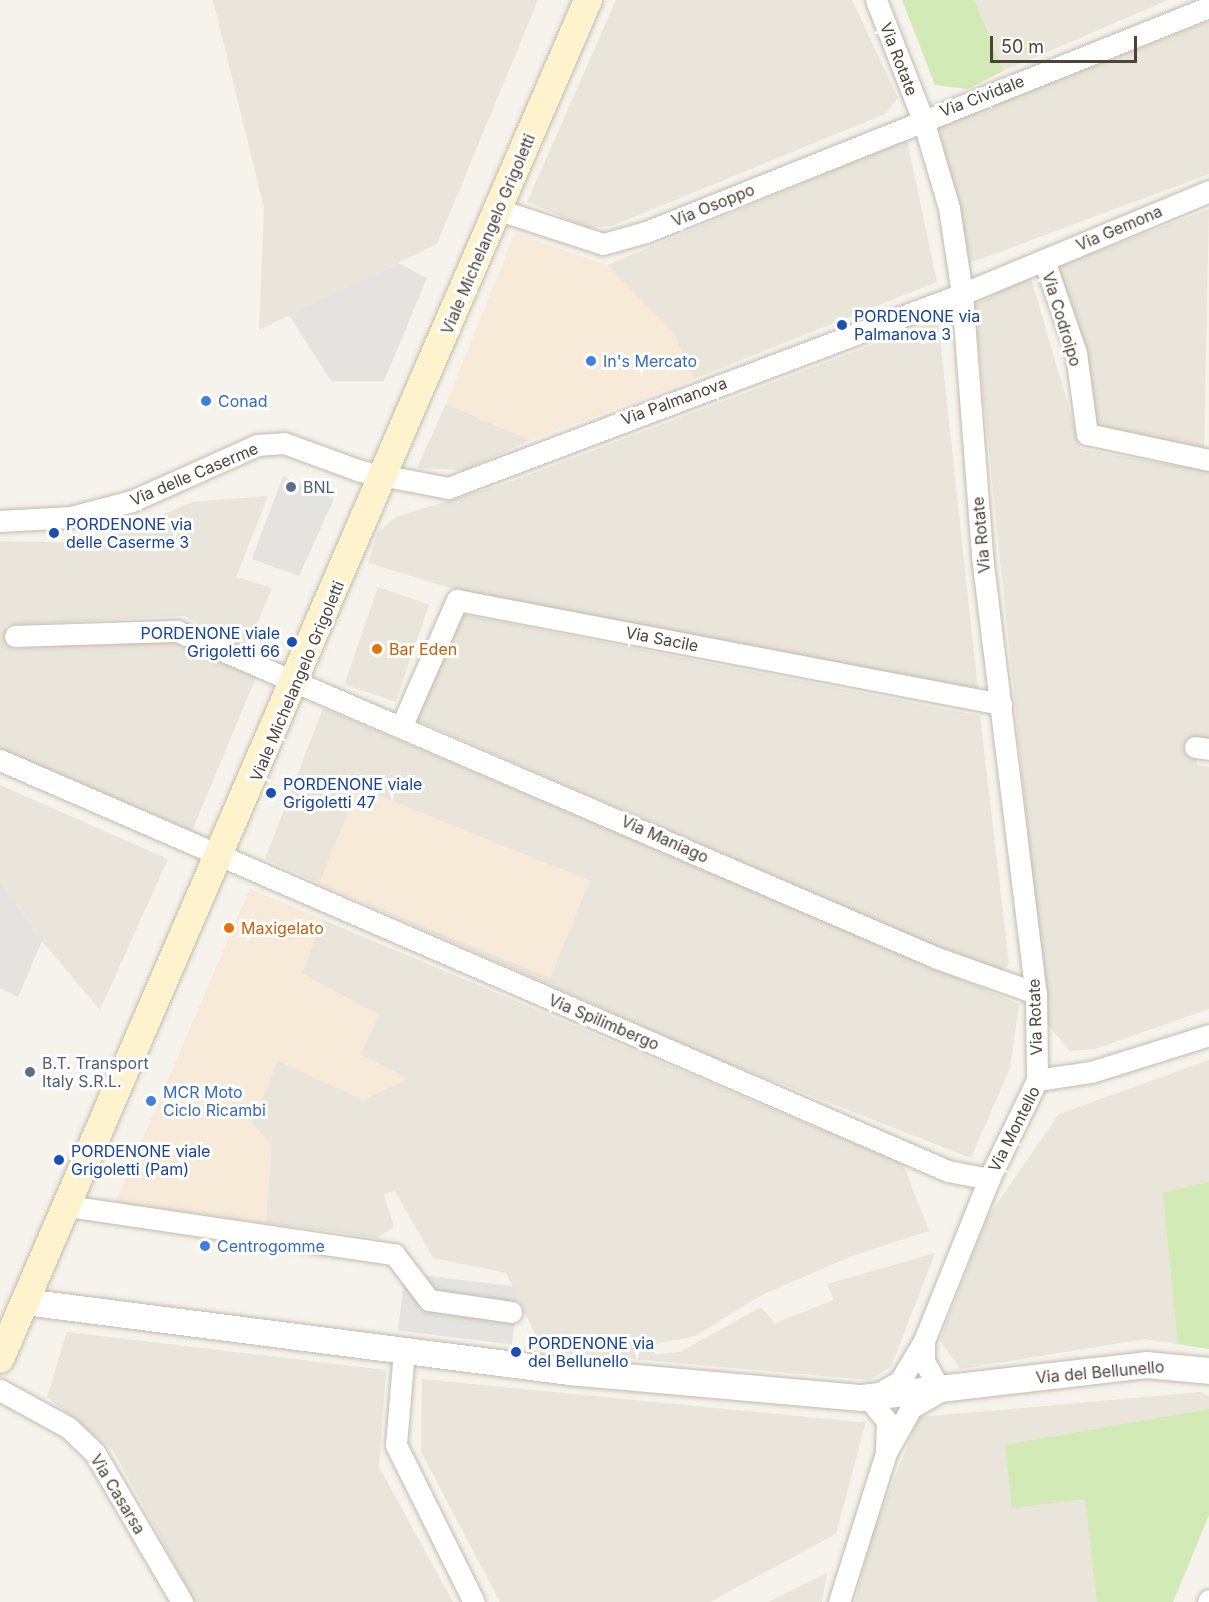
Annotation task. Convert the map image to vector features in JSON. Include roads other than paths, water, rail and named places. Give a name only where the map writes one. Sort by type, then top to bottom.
[{"type":"main road","name":"Viale Michelangelo Grigoletti","points":[[0,1359],[221,857],[588,0]]},
{"type":"street","name":"Via Rotate","points":[[876,0],[923,120],[949,208],[962,294],[982,556],[1036,993],[1037,1080]]},
{"type":"street","name":"Via Cividale","points":[[923,120],[1209,7]]},
{"type":"street","name":"Via Osoppo","points":[[499,210],[603,244],[646,232],[923,120]]},
{"type":"street","name":"Via Gemona","points":[[962,294],[1209,191]]},
{"type":"street","name":"Via Codroipo","points":[[1044,260],[1076,353],[1087,434],[1209,460]]},
{"type":"street","name":"Via Palmanova","points":[[384,478],[448,488],[962,294]]},
{"type":"street","name":"Via delle Caserme","points":[[0,521],[71,518],[132,501],[257,445],[308,449],[384,478]]},
{"type":"street","name":"Via Sacile","points":[[402,725],[458,600],[1001,704]]},
{"type":"street","name":"Via Maniago","points":[[15,636],[177,631],[402,725],[937,957],[1036,993]]},
{"type":"street","name":"Via Spilimbergo","points":[[0,760],[948,1171],[989,1179]]},
{"type":"street","name":"Via Montello","points":[[870,1399],[900,1381],[924,1341],[989,1179],[1037,1080],[1090,1072],[1209,1035]]},
{"type":"street","points":[[67,1206],[394,1254],[429,1300],[511,1312]]},
{"type":"street","name":"Via del Bellunello","points":[[25,1302],[569,1372],[870,1399],[1146,1365],[1209,1371]]},
{"type":"street","points":[[839,1602],[886,1453],[911,1408],[942,1391],[924,1362],[924,1341]]},
{"type":"street","points":[[405,1351],[396,1445],[474,1602]]},
{"type":"street","name":"Via Casarsa","points":[[0,1390],[69,1428],[95,1453],[182,1602]]},
{"type":"street","points":[[870,1399],[886,1421],[886,1453]]},
{"type":"place","name":"PORDENONE via Palmanova 3","points":[[842,325]]},
{"type":"place","name":"In's Mercato","points":[[591,361]]},
{"type":"place","name":"Conad","points":[[206,401]]},
{"type":"place","name":"BNL","points":[[291,487]]},
{"type":"place","name":"PORDENONE via delle Caserme 3","points":[[54,533]]},
{"type":"place","name":"PORDENONE viale Grigoletti 66","points":[[292,642]]},
{"type":"place","name":"Bar Eden","points":[[377,649]]},
{"type":"place","name":"PORDENONE viale Grigoletti 47","points":[[271,793]]},
{"type":"place","name":"Maxigelato","points":[[229,928]]},
{"type":"place","name":"B.T. Transport Italy S.R.L.","points":[[30,1072]]},
{"type":"place","name":"MCR Moto Ciclo Ricambi","points":[[151,1101]]},
{"type":"place","name":"PORDENONE viale Grigoletti (Pam)","points":[[59,1160]]},
{"type":"place","name":"Centrogomme","points":[[205,1246]]},
{"type":"place","name":"PORDENONE via del Bellunello","points":[[516,1352]]}]
